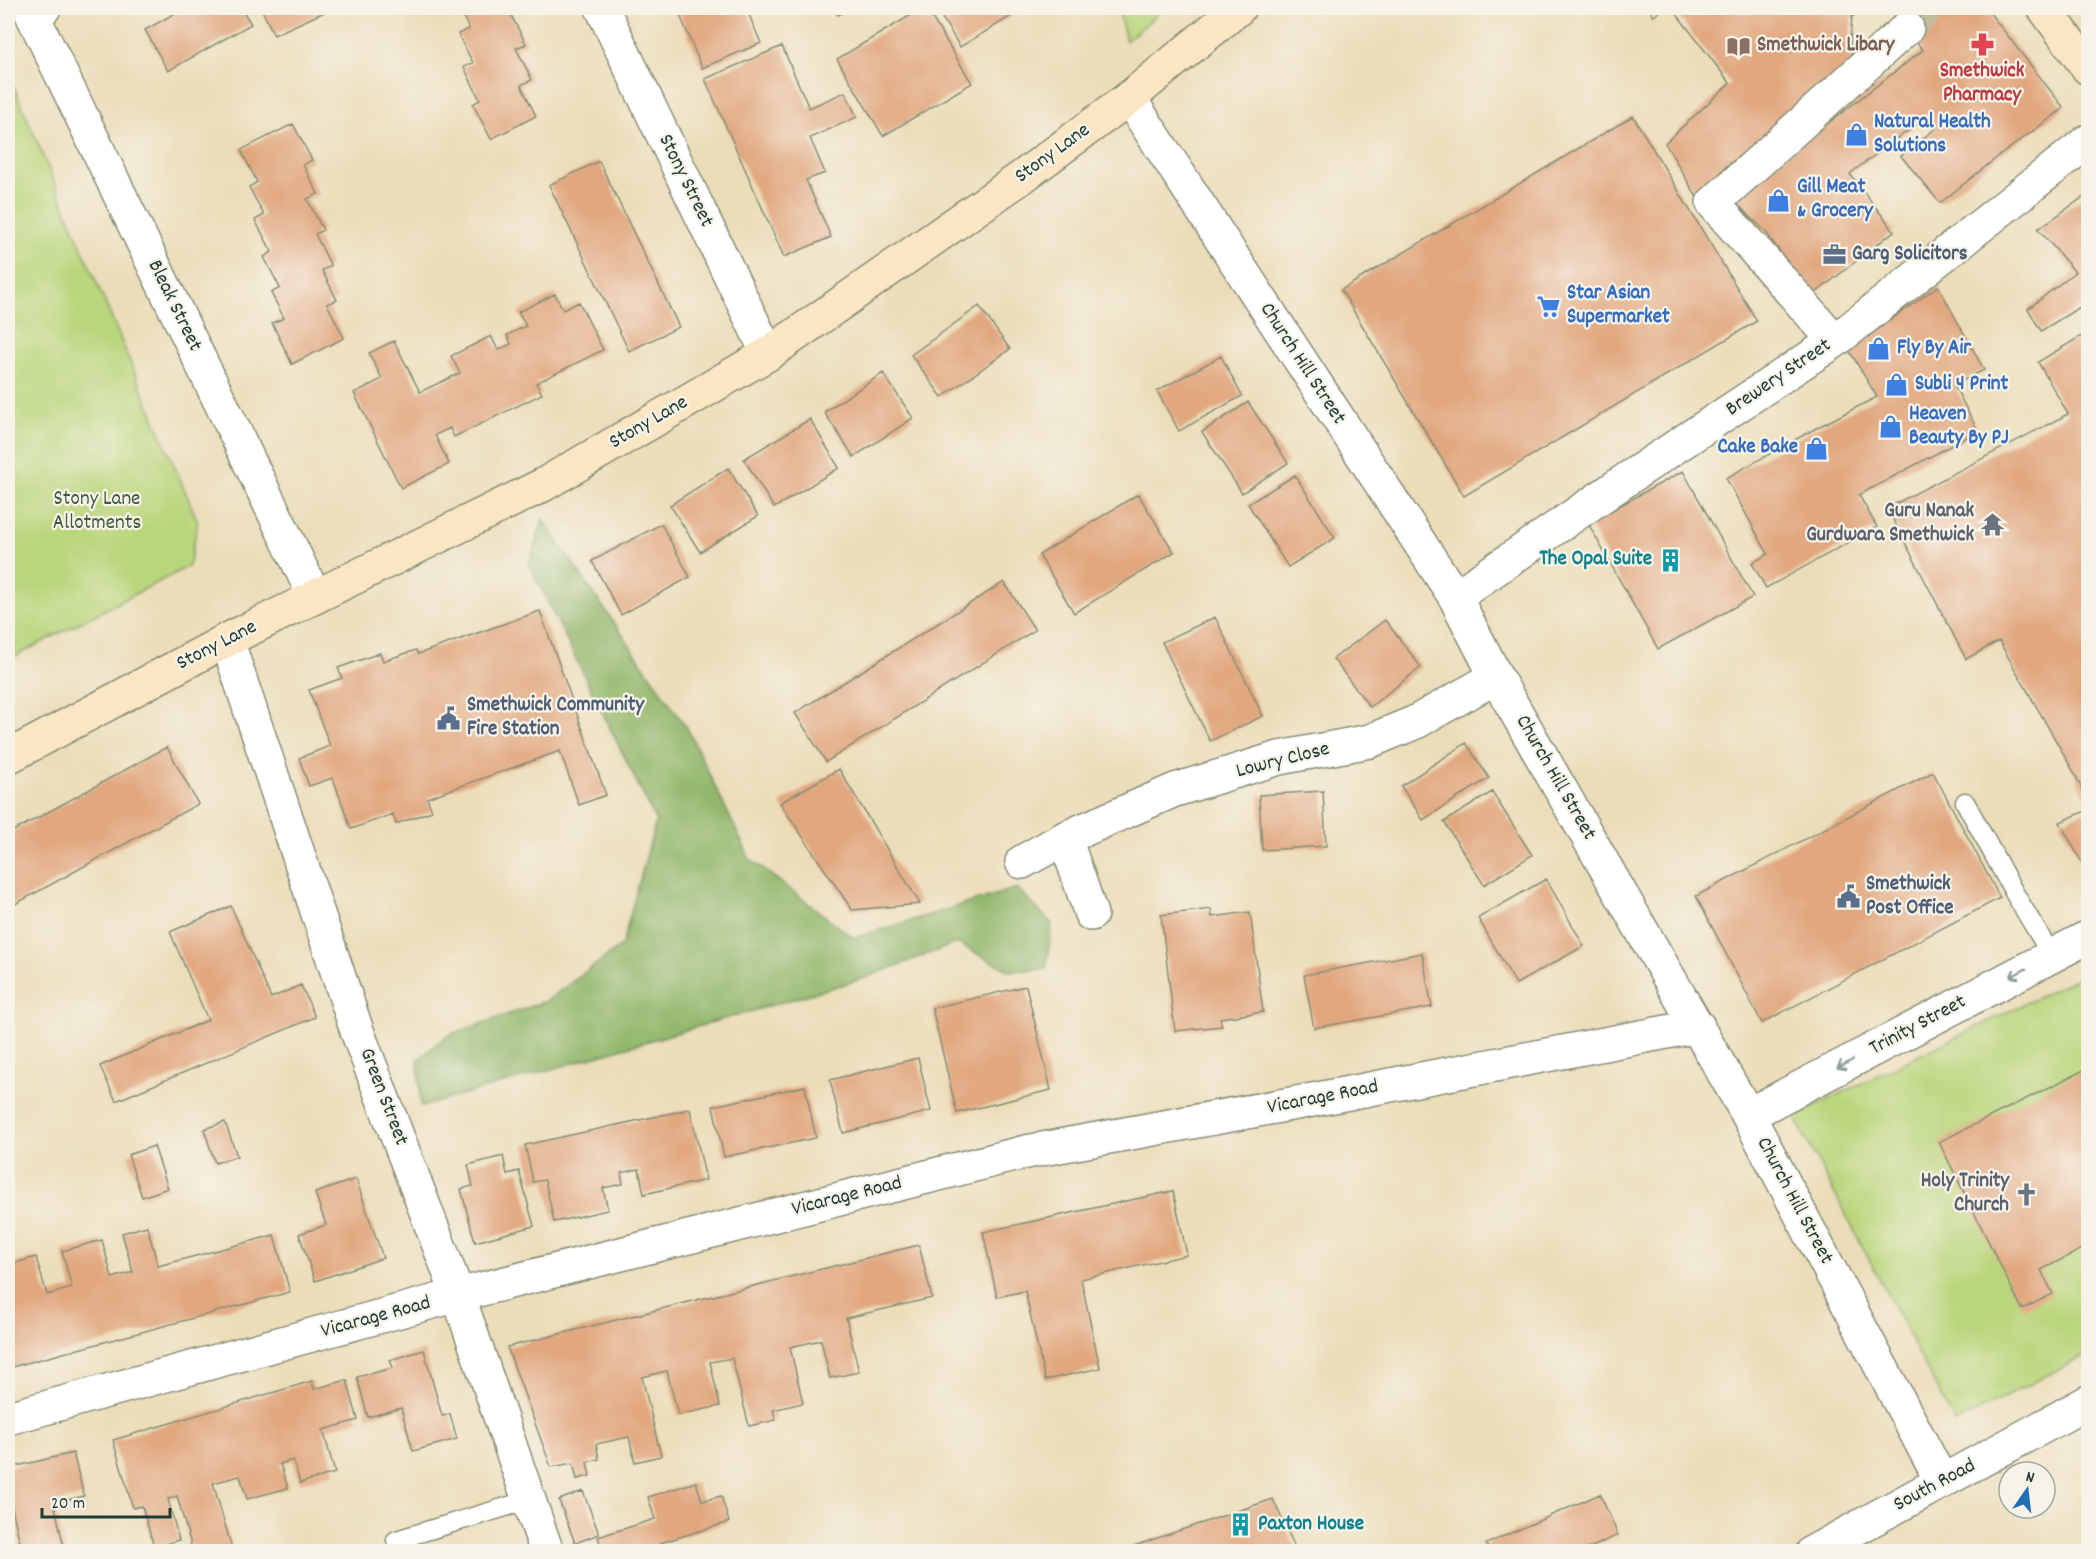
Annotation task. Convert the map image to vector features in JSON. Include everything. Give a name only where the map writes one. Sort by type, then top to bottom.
[{"type":"street","name":"Stony Street","points":[[602,8],[768,354]]},
{"type":"street","name":"Stony Lane","points":[[8,757],[227,640],[543,485],[768,354],[1022,177],[1129,98],[1239,8]]},
{"type":"street","points":[[2044,8],[2088,68]]},
{"type":"street","name":"Bleak Street","points":[[38,11],[315,597]]},
{"type":"street","points":[[1844,334],[1713,203],[1906,28]]},
{"type":"street","name":"Church Hill Street","points":[[1129,98],[1455,597],[1496,677],[1748,1114],[1942,1482]]},
{"type":"street","name":"Brewery Street","points":[[1455,597],[1844,334],[2088,141]]},
{"type":"street","name":"Green Street","points":[[227,640],[357,1031],[458,1295],[547,1551]]},
{"type":"street","name":"Lowry Close","points":[[1022,862],[1065,838],[1175,790],[1279,758],[1370,741],[1416,722],[1496,677]]},
{"type":"street","points":[[1065,838],[1091,914]]},
{"type":"street","name":"Trinity Street","points":[[1748,1114],[2088,937]]},
{"type":"street","name":"Vicarage Road","points":[[8,1418],[458,1295],[1026,1152],[1698,1026]]},
{"type":"street","name":"South Road","points":[[1813,1551],[2088,1403]]},
{"type":"lane","points":[[1965,802],[2016,896],[2052,956]]},
{"type":"lane","points":[[396,1540],[529,1500]]},
{"type":"green space","points":[[1118,8],[1165,8],[1126,41]]},
{"type":"green space","name":"Stony Lane Allotments","points":[[8,73],[198,522],[189,566],[8,660]]},
{"type":"green space","points":[[543,520],[688,730],[750,859],[854,938],[1017,888],[1052,924],[1046,969],[1010,971],[957,943],[865,978],[421,1107],[418,1060],[446,1036],[546,1001],[622,945],[656,821],[529,564]]},
{"type":"green space","points":[[2088,973],[2088,1354],[1955,1423],[1794,1116]]},
{"type":"building","points":[[184,8],[241,8],[251,24],[168,71],[145,30]]},
{"type":"building","points":[[261,8],[333,8],[274,35]]},
{"type":"building","points":[[459,8],[521,8],[510,13],[526,44],[516,48],[532,80],[521,85],[536,116],[491,139],[473,104],[480,100],[464,67],[473,63],[458,34],[469,29]]},
{"type":"building","points":[[677,8],[746,8],[761,43],[702,68]]},
{"type":"building","points":[[833,8],[852,8],[838,15]]},
{"type":"building","points":[[926,8],[972,83],[883,136],[837,59]]},
{"type":"building","points":[[936,8],[1019,8],[1020,11],[960,47]]},
{"type":"building","points":[[1648,8],[1664,8],[1654,16]]},
{"type":"building","points":[[1672,8],[1864,8],[1852,17],[1850,39],[1852,64],[1800,112],[1725,167],[1699,201],[1665,143],[1730,83]]},
{"type":"building","points":[[1890,8],[1986,8],[2064,108],[1940,203],[1901,156],[1936,128],[1927,117],[1856,169],[1850,174],[1894,231],[1812,296],[1765,231],[1731,198],[1923,50]]},
{"type":"building","points":[[782,46],[809,108],[845,92],[857,117],[810,138],[825,173],[806,180],[831,237],[784,257],[705,79]]},
{"type":"building","name":"Star Asian Supermarket","points":[[1633,116],[1757,321],[1464,496],[1341,290]]},
{"type":"building","points":[[293,124],[312,160],[303,165],[318,194],[307,199],[323,230],[315,234],[331,266],[322,270],[337,300],[327,304],[344,338],[292,364],[272,323],[284,318],[271,293],[280,288],[264,257],[272,252],[255,220],[264,215],[249,187],[257,182],[241,150]]},
{"type":"building","points":[[599,161],[679,327],[629,351],[549,185]]},
{"type":"building","points":[[2088,194],[2088,302],[2041,331],[2028,309],[2075,272],[2038,229]]},
{"type":"building","points":[[1938,286],[1984,370],[1954,385],[1978,431],[1859,495],[1877,527],[1766,588],[1752,563],[1768,554],[1726,478],[1877,397],[1849,350]]},
{"type":"building","points":[[555,294],[563,310],[579,302],[603,350],[536,383],[542,394],[454,437],[450,428],[435,435],[449,464],[401,488],[354,393],[382,379],[369,353],[394,341],[420,392],[460,373],[451,356],[491,336],[498,350],[511,344],[507,335],[526,326],[518,312]]},
{"type":"building","points":[[979,306],[1010,349],[942,397],[911,355]]},
{"type":"building","name":"Guru Nanak Gurdwara Smethwick","points":[[2088,332],[2088,804],[2076,776],[1999,641],[1966,659],[1887,508],[2068,414],[2038,362]]},
{"type":"building","points":[[1221,356],[1242,396],[1179,431],[1157,391]]},
{"type":"building","points":[[883,373],[913,418],[854,457],[824,412]]},
{"type":"building","points":[[1248,402],[1288,463],[1242,493],[1202,432]]},
{"type":"building","points":[[810,419],[839,468],[774,508],[744,459]]},
{"type":"building","points":[[728,468],[758,516],[700,552],[670,505]]},
{"type":"building","name":"The Opal Suite","points":[[1683,471],[1753,597],[1658,649],[1588,523]]},
{"type":"building","points":[[1295,475],[1335,538],[1288,567],[1248,504]]},
{"type":"building","points":[[1138,494],[1174,552],[1074,613],[1039,555]]},
{"type":"building","points":[[661,524],[690,577],[621,615],[592,561]]},
{"type":"building","points":[[1004,582],[1035,630],[826,762],[795,713]]},
{"type":"building","name":"Smethwick Community Fire Station","points":[[540,611],[606,795],[579,805],[560,751],[427,798],[432,811],[396,824],[393,814],[351,829],[333,778],[309,786],[299,758],[330,746],[309,690],[342,678],[338,668],[380,653],[383,661],[416,650],[418,654]]},
{"type":"building","points":[[1215,617],[1263,716],[1210,741],[1162,642]]},
{"type":"building","points":[[1385,620],[1421,667],[1370,707],[1333,659]]},
{"type":"building","points":[[1466,743],[1489,778],[1423,820],[1401,786]]},
{"type":"building","points":[[167,747],[198,804],[8,908],[8,834]]},
{"type":"building","points":[[839,769],[920,904],[852,910],[780,803]]},
{"type":"building","name":"Smethwick Post Office","points":[[1933,772],[2000,898],[1762,1023],[1696,896]]},
{"type":"building","points":[[1323,791],[1326,846],[1262,850],[1259,795]]},
{"type":"building","points":[[1492,792],[1532,855],[1484,885],[1444,822]]},
{"type":"building","points":[[2088,810],[2088,874],[2060,822]]},
{"type":"building","points":[[1546,879],[1584,946],[1516,984],[1478,918]]},
{"type":"building","points":[[231,906],[271,998],[301,985],[315,1017],[116,1101],[100,1066],[208,1020],[170,932]]},
{"type":"building","points":[[1211,909],[1212,917],[1250,912],[1263,1012],[1220,1018],[1222,1026],[1175,1031],[1161,915]]},
{"type":"building","points":[[1422,953],[1432,1007],[1314,1028],[1304,975]]},
{"type":"building","points":[[1026,986],[1051,1090],[957,1113],[932,1008]]},
{"type":"building","points":[[918,1058],[931,1111],[843,1133],[830,1080]]},
{"type":"building","name":"Holy Trinity Church","points":[[2088,1068],[2088,1246],[2041,1270],[2053,1294],[2022,1309],[1939,1142]]},
{"type":"building","points":[[805,1086],[816,1138],[724,1157],[713,1106]]},
{"type":"building","points":[[690,1109],[706,1180],[644,1194],[639,1169],[621,1173],[623,1184],[603,1188],[608,1210],[554,1222],[545,1180],[533,1182],[525,1145]]},
{"type":"building","points":[[225,1122],[237,1156],[215,1163],[204,1129]]},
{"type":"building","points":[[154,1146],[168,1188],[142,1197],[128,1155]]},
{"type":"building","points":[[503,1156],[507,1174],[519,1171],[534,1226],[475,1242],[461,1189],[473,1186],[468,1165]]},
{"type":"building","points":[[356,1179],[383,1258],[315,1281],[299,1234],[326,1225],[315,1193]]},
{"type":"building","points":[[1173,1191],[1187,1255],[1081,1279],[1100,1368],[1045,1380],[1025,1291],[997,1297],[983,1232]]},
{"type":"building","points":[[147,1226],[158,1266],[274,1235],[290,1292],[8,1368],[8,1265],[36,1257],[47,1295],[72,1288],[62,1251],[102,1240],[112,1278],[133,1272],[122,1233]]},
{"type":"building","points":[[919,1245],[932,1298],[846,1318],[859,1372],[830,1378],[821,1340],[790,1347],[803,1403],[773,1410],[776,1420],[749,1426],[732,1358],[710,1362],[720,1406],[678,1415],[667,1371],[642,1377],[661,1456],[635,1462],[629,1437],[596,1444],[599,1459],[587,1462],[590,1476],[577,1479],[573,1463],[551,1467],[507,1347]]},
{"type":"building","points":[[424,1350],[442,1416],[450,1414],[457,1439],[413,1451],[401,1408],[368,1417],[357,1377],[393,1368],[390,1360]]},
{"type":"building","points":[[347,1380],[358,1420],[323,1430],[335,1473],[300,1483],[293,1460],[280,1464],[288,1488],[247,1499],[240,1476],[213,1483],[233,1552],[193,1552],[177,1496],[168,1499],[179,1540],[154,1547],[142,1506],[133,1508],[113,1440],[312,1381],[314,1389]]},
{"type":"building","points":[[73,1453],[84,1496],[54,1503],[65,1552],[22,1552],[8,1490],[8,1468]]},
{"type":"building","points":[[696,1482],[702,1501],[721,1496],[729,1522],[660,1543],[663,1552],[603,1552],[598,1537],[655,1519],[648,1497]]},
{"type":"building","points":[[583,1491],[599,1534],[575,1543],[559,1500]]},
{"type":"building","points":[[1600,1494],[1618,1535],[1581,1552],[1490,1552],[1486,1544]]},
{"type":"building","name":"Paxton House","points":[[1273,1499],[1297,1552],[1119,1552],[1119,1551]]},
{"type":"tunnel","points":[[1907,28],[1927,8]]},
{"type":"place","name":"Smethwick Pharmacy","points":[[1982,44]]},
{"type":"place","name":"Smethwick Libary","points":[[1739,46]]},
{"type":"place","name":"Natural Health Solutions","points":[[1856,135]]},
{"type":"place","name":"Gill Meat & Grocery","points":[[1779,200]]},
{"type":"place","name":"Garg Solicitors","points":[[1834,255]]},
{"type":"place","name":"Star Asian Supermarket","points":[[1549,306]]},
{"type":"place","name":"Fly By Air","points":[[1879,349]]},
{"type":"place","name":"Subli 4 Print","points":[[1897,385]]},
{"type":"place","name":"Heaven Beauty By PJ","points":[[1891,427]]},
{"type":"place","name":"Cake Bake","points":[[1816,448]]},
{"type":"place","name":"Guru Nanak Gurdwara Smethwick","points":[[1992,524]]},
{"type":"place","name":"The Opal Suite","points":[[1670,560]]},
{"type":"place","name":"Smethwick Community Fire Station","points":[[449,718]]},
{"type":"place","name":"Smethwick Post Office","points":[[1848,897]]},
{"type":"place","name":"Holy Trinity Church","points":[[2027,1194]]},
{"type":"place","name":"Paxton House","points":[[1240,1525]]}]
